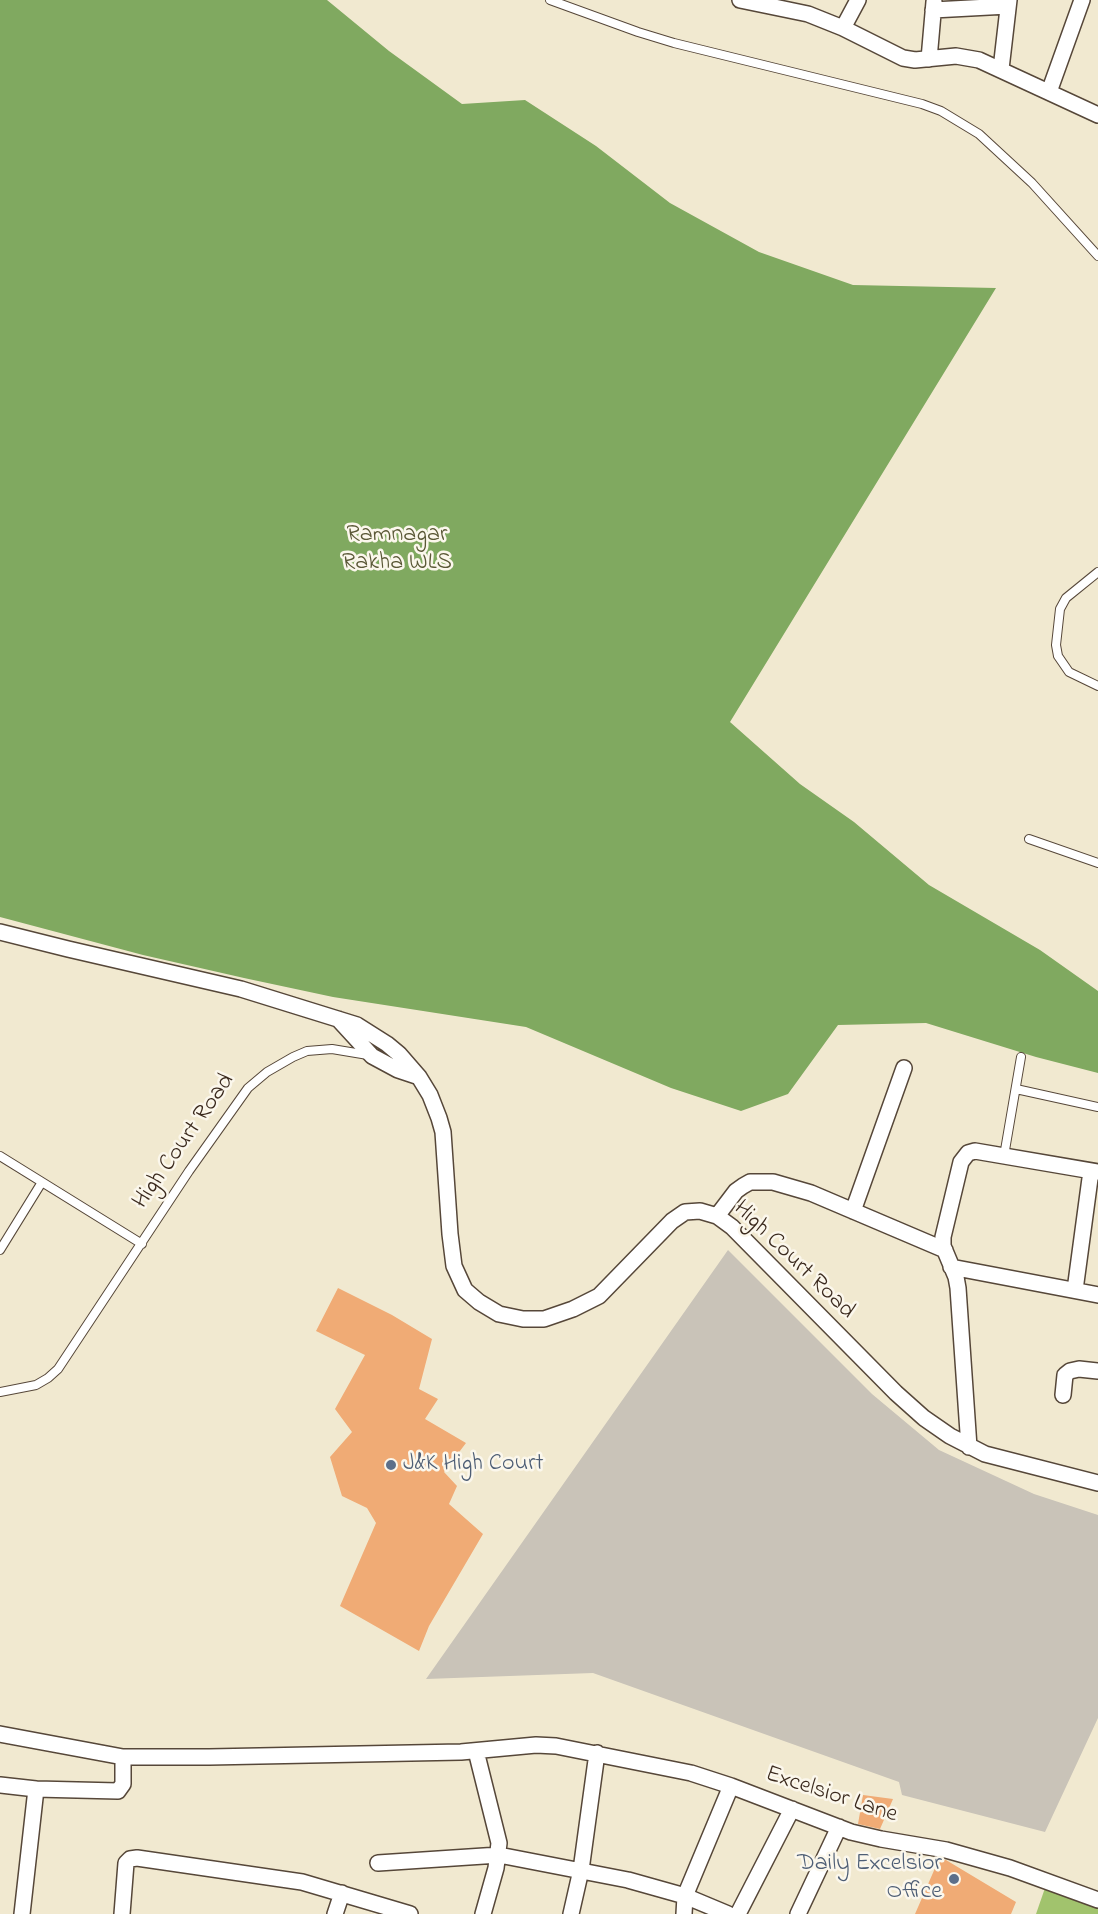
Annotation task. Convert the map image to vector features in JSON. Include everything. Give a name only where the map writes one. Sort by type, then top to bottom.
[{"type":"street","points":[[743,0],[808,7],[894,55],[915,60],[967,57],[1001,69],[1098,115]]},
{"type":"street","points":[[843,28],[858,0]]},
{"type":"street","points":[[1049,92],[1082,0]]},
{"type":"street","points":[[929,59],[933,5],[1008,3],[1001,69]]},
{"type":"street","points":[[0,932],[241,989],[357,1025],[373,1033],[399,1054],[419,1077]]},
{"type":"street","points":[[338,1019],[372,1056],[398,1070],[419,1077]]},
{"type":"street","points":[[853,1211],[904,1068]]},
{"type":"street","name":"High Court Road","points":[[419,1077],[430,1095],[443,1132],[454,1266],[465,1290],[479,1302],[500,1314],[522,1319],[544,1319],[573,1310],[599,1296],[658,1234],[685,1212],[700,1211],[717,1216],[732,1227],[896,1393],[924,1418],[969,1447],[985,1454],[1095,1479]]},
{"type":"street","points":[[969,1447],[960,1298],[956,1276],[945,1250],[943,1237],[964,1157],[968,1153],[975,1151],[1095,1172],[1075,1290]]},
{"type":"street","points":[[717,1216],[736,1191],[750,1182],[759,1181],[793,1187],[945,1250]]},
{"type":"street","points":[[951,1267],[1098,1295]]},
{"type":"street","points":[[1063,1395],[1065,1375],[1070,1371],[1079,1369],[1098,1371]]},
{"type":"street","name":"Excelsior Lane","points":[[0,1734],[123,1756],[209,1757],[476,1751],[536,1745],[556,1746],[691,1773],[839,1827],[881,1839],[946,1850],[1010,1868],[1098,1900]]},
{"type":"street","points":[[476,1751],[497,1827],[499,1855],[483,1914]]},
{"type":"street","points":[[572,1914],[581,1870],[590,1752]]},
{"type":"street","points":[[0,1785],[36,1789],[118,1791],[123,1784],[123,1756]]},
{"type":"street","points":[[684,1914],[685,1896],[731,1786]]},
{"type":"street","points":[[22,1914],[36,1789]]},
{"type":"street","points":[[738,1914],[792,1809]]},
{"type":"street","points":[[798,1914],[839,1827]]},
{"type":"street","points":[[378,1863],[499,1855],[581,1870],[685,1896],[728,1914]]},
{"type":"street","points":[[122,1914],[123,1883],[126,1863],[130,1858],[302,1882],[410,1914]]},
{"type":"street","points":[[335,1914],[342,1893]]},
{"type":"lane","points":[[550,0],[674,43],[922,104],[941,111],[979,134],[1032,183],[1098,256]]},
{"type":"lane","points":[[1098,573],[1066,598],[1060,609],[1056,645],[1058,656],[1069,672],[1098,686]]},
{"type":"lane","points":[[1029,839],[1098,863]]},
{"type":"lane","name":"High Court Road","points":[[0,1392],[36,1385],[58,1369],[196,1161],[248,1088],[267,1072],[307,1051],[332,1049],[372,1056]]},
{"type":"lane","points":[[1004,1156],[1021,1057]]},
{"type":"lane","points":[[1016,1089],[1098,1107]]},
{"type":"lane","points":[[0,1156],[142,1244]]},
{"type":"lane","points":[[0,1250],[42,1182]]},
{"type":"shaded area","points":[[728,1250],[872,1394],[939,1450],[1034,1494],[1098,1515],[1098,1718],[1045,1832],[902,1795],[899,1782],[593,1673],[426,1679]]},
{"type":"green space","name":"Ramnagar Rakha WLS","points":[[0,0],[327,0],[389,51],[462,104],[525,100],[596,146],[670,203],[759,252],[853,285],[996,288],[730,722],[800,784],[854,822],[929,885],[1040,950],[1098,991],[1098,1073],[1036,1057],[926,1023],[838,1025],[788,1094],[741,1111],[671,1088],[526,1027],[333,997],[143,955],[0,917]]},
{"type":"green space","points":[[1045,1888],[1098,1906],[1098,1914],[1036,1914]]},
{"type":"building","name":"J&K High Court","points":[[338,1288],[392,1315],[432,1339],[419,1389],[438,1399],[425,1419],[466,1443],[444,1472],[457,1486],[449,1504],[483,1534],[429,1626],[419,1651],[340,1606],[376,1523],[367,1508],[342,1496],[330,1457],[352,1432],[335,1409],[365,1355],[316,1331]]},
{"type":"building","points":[[863,1795],[893,1799],[880,1829],[858,1824]]},
{"type":"building","name":"Daily Excelsior Office","points":[[939,1859],[946,1860],[1016,1902],[1011,1914],[915,1914]]},
{"type":"place","name":"J&K High Court","points":[[391,1465]]},
{"type":"place","name":"Daily Excelsior Office","points":[[954,1879]]}]
